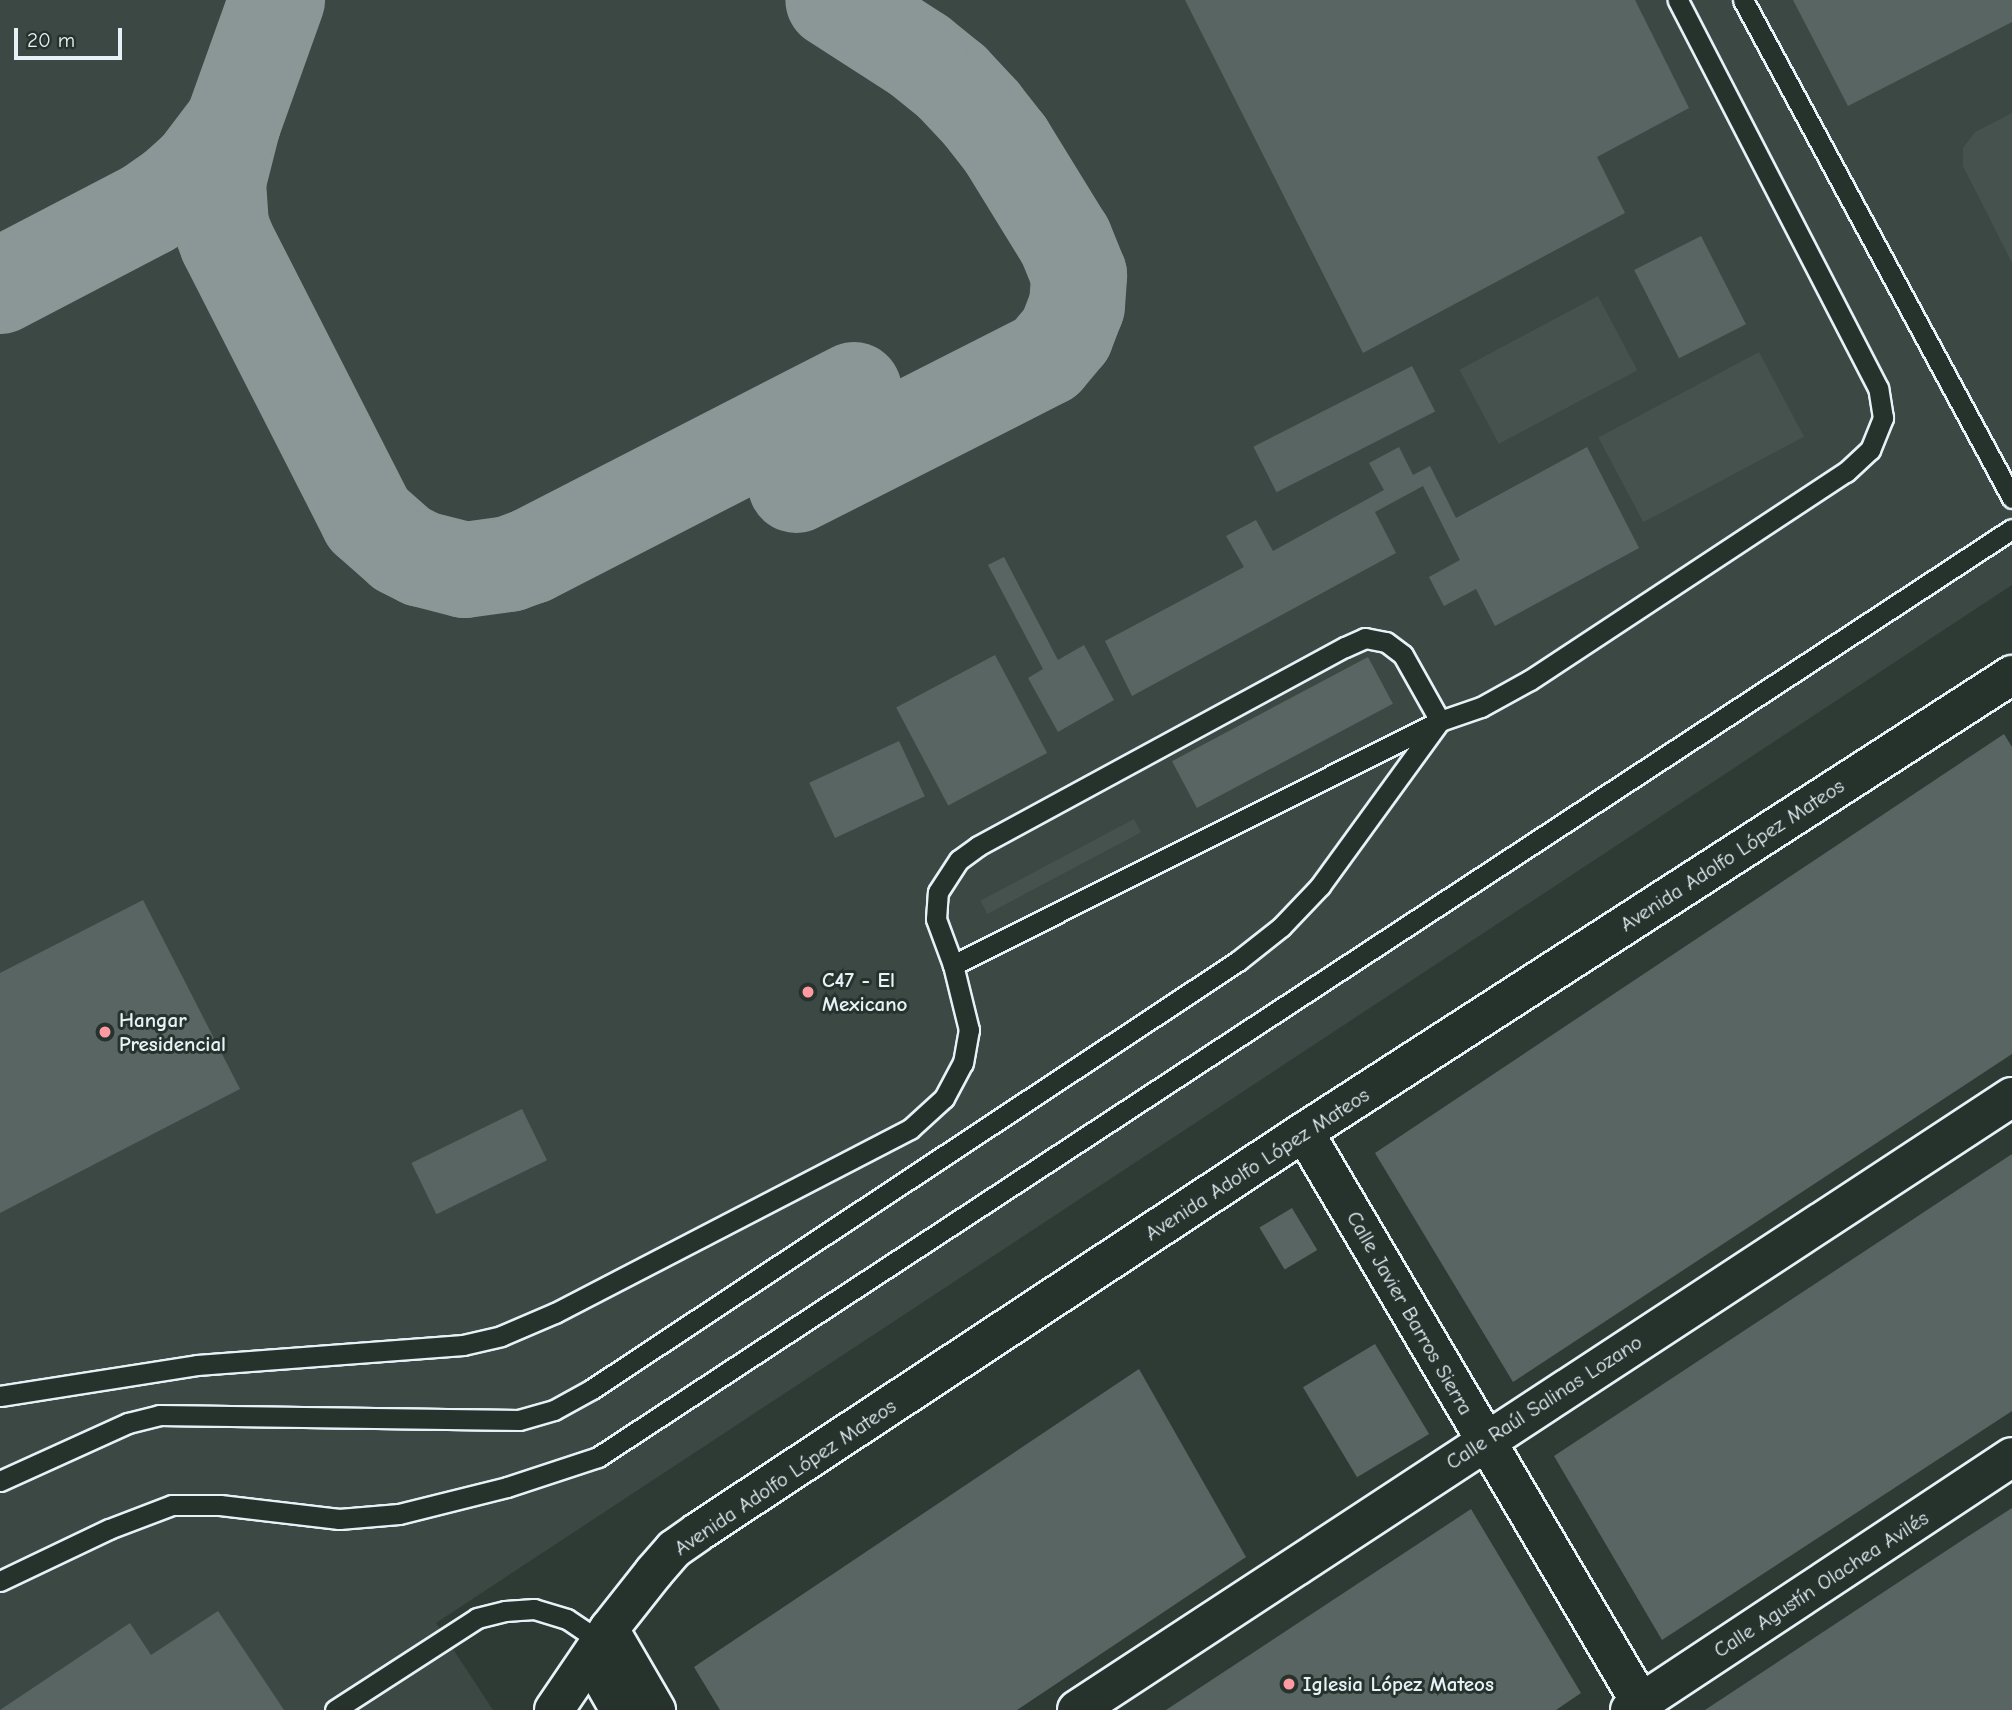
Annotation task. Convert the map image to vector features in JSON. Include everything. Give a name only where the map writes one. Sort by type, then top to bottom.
[{"type":"street","name":"Avenida Adolfo López Mateos","points":[[554,1710],[600,1643],[667,1557],[698,1532],[1304,1132],[2011,677]]},
{"type":"street","name":"Calle Raúl Salinas Lozano","points":[[1077,1710],[2012,1097]]},
{"type":"street","name":"Calle Javier Barros Sierra","points":[[1304,1132],[1639,1708]]},
{"type":"street","name":"Calle Agustín Olachea Avilés","points":[[1639,1708],[2012,1457]]},
{"type":"street","points":[[600,1643],[620,1710]]},
{"type":"street","points":[[600,1643],[656,1710]]},
{"type":"lane","points":[[953,965],[1440,721],[1482,707],[1530,680],[1846,471],[1870,450],[1883,418],[1878,388],[1678,0]]},
{"type":"lane","points":[[1744,0],[2012,498]]},
{"type":"lane","points":[[0,1581],[109,1529],[172,1505],[220,1505],[339,1519],[399,1514],[507,1487],[598,1457],[2012,529]]},
{"type":"lane","points":[[0,1396],[197,1365],[463,1345],[501,1336],[555,1313],[910,1129],[944,1098],[963,1063],[969,1030],[953,965],[936,919],[938,892],[958,860],[978,846],[1345,646],[1365,638],[1386,642],[1403,655],[1440,721]]},
{"type":"lane","points":[[0,1481],[128,1423],[159,1415],[519,1420],[554,1410],[604,1382],[1238,961],[1281,927],[1320,886],[1440,721]]},
{"type":"lane","points":[[335,1710],[477,1618],[505,1611],[534,1609],[567,1619],[600,1643]]},
{"type":"shaded area","points":[[0,0],[2012,0],[2012,585],[436,1623],[493,1710],[0,1710]]},
{"type":"shaded area","points":[[2012,113],[2012,263],[1963,166],[1963,148],[1975,132]]},
{"type":"shaded area","points":[[1598,296],[1637,370],[1499,444],[1459,370]]},
{"type":"shaded area","points":[[1759,352],[1804,437],[1643,522],[1598,437]]},
{"type":"shaded area","points":[[1134,819],[1141,832],[987,914],[980,901]]},
{"type":"building","points":[[1185,0],[1635,0],[1689,108],[1597,157],[1625,213],[1363,353]]},
{"type":"building","points":[[1793,0],[2012,0],[2012,22],[1848,106]]},
{"type":"building","points":[[1701,236],[1746,324],[1679,358],[1634,270]]},
{"type":"building","points":[[1412,366],[1435,411],[1277,492],[1253,447]]},
{"type":"building","points":[[1399,447],[1413,475],[1430,466],[1456,518],[1587,447],[1639,548],[1495,626],[1476,589],[1444,606],[1429,577],[1460,560],[1423,486],[1375,512],[1396,553],[1132,696],[1105,641],[1244,567],[1226,536],[1256,520],[1273,551],[1384,490],[1369,463]]},
{"type":"building","points":[[1004,557],[1058,660],[1084,645],[1114,700],[1058,732],[1028,678],[1043,669],[988,565]]},
{"type":"building","points":[[995,655],[1047,753],[948,806],[896,708]]},
{"type":"building","points":[[1368,657],[1393,704],[1197,808],[1172,761]]},
{"type":"building","points":[[2004,734],[2012,747],[2012,1054],[1513,1382],[1375,1153]]},
{"type":"building","points":[[899,741],[925,796],[835,838],[809,783]]},
{"type":"building","name":"Hangar Presidencial","points":[[143,900],[240,1089],[0,1213],[0,973]]},
{"type":"building","points":[[522,1109],[547,1160],[436,1214],[411,1163]]},
{"type":"building","points":[[2012,1154],[2012,1411],[1662,1640],[1554,1456]]},
{"type":"building","points":[[1292,1208],[1317,1250],[1285,1270],[1259,1228]]},
{"type":"building","points":[[1375,1344],[1429,1434],[1357,1477],[1303,1387]]},
{"type":"building","points":[[1139,1369],[1246,1557],[1017,1710],[720,1710],[694,1667]]},
{"type":"building","points":[[2012,1508],[2012,1710],[1705,1710],[1964,1539]]},
{"type":"building","points":[[1471,1509],[1581,1693],[1556,1710],[1166,1710]]},
{"type":"building","points":[[218,1611],[284,1710],[0,1710],[130,1623],[151,1655]]},
{"type":"taxiway","points":[[0,286],[149,208],[199,168],[233,123],[277,0]]},
{"type":"taxiway","points":[[796,485],[1046,358],[1066,334],[1077,306],[1079,275],[1065,241],[1006,145],[981,113],[952,82],[920,56],[833,0]]},
{"type":"taxiway","points":[[233,123],[218,182],[221,226],[227,242],[368,519],[402,549],[422,559],[465,570],[509,564],[531,556],[854,390]]},
{"type":"place","name":"C47 - El Mexicano","points":[[808,992]]},
{"type":"place","name":"Hangar Presidencial","points":[[105,1032]]},
{"type":"place","name":"Iglesia López Mateos","points":[[1289,1684]]}]
